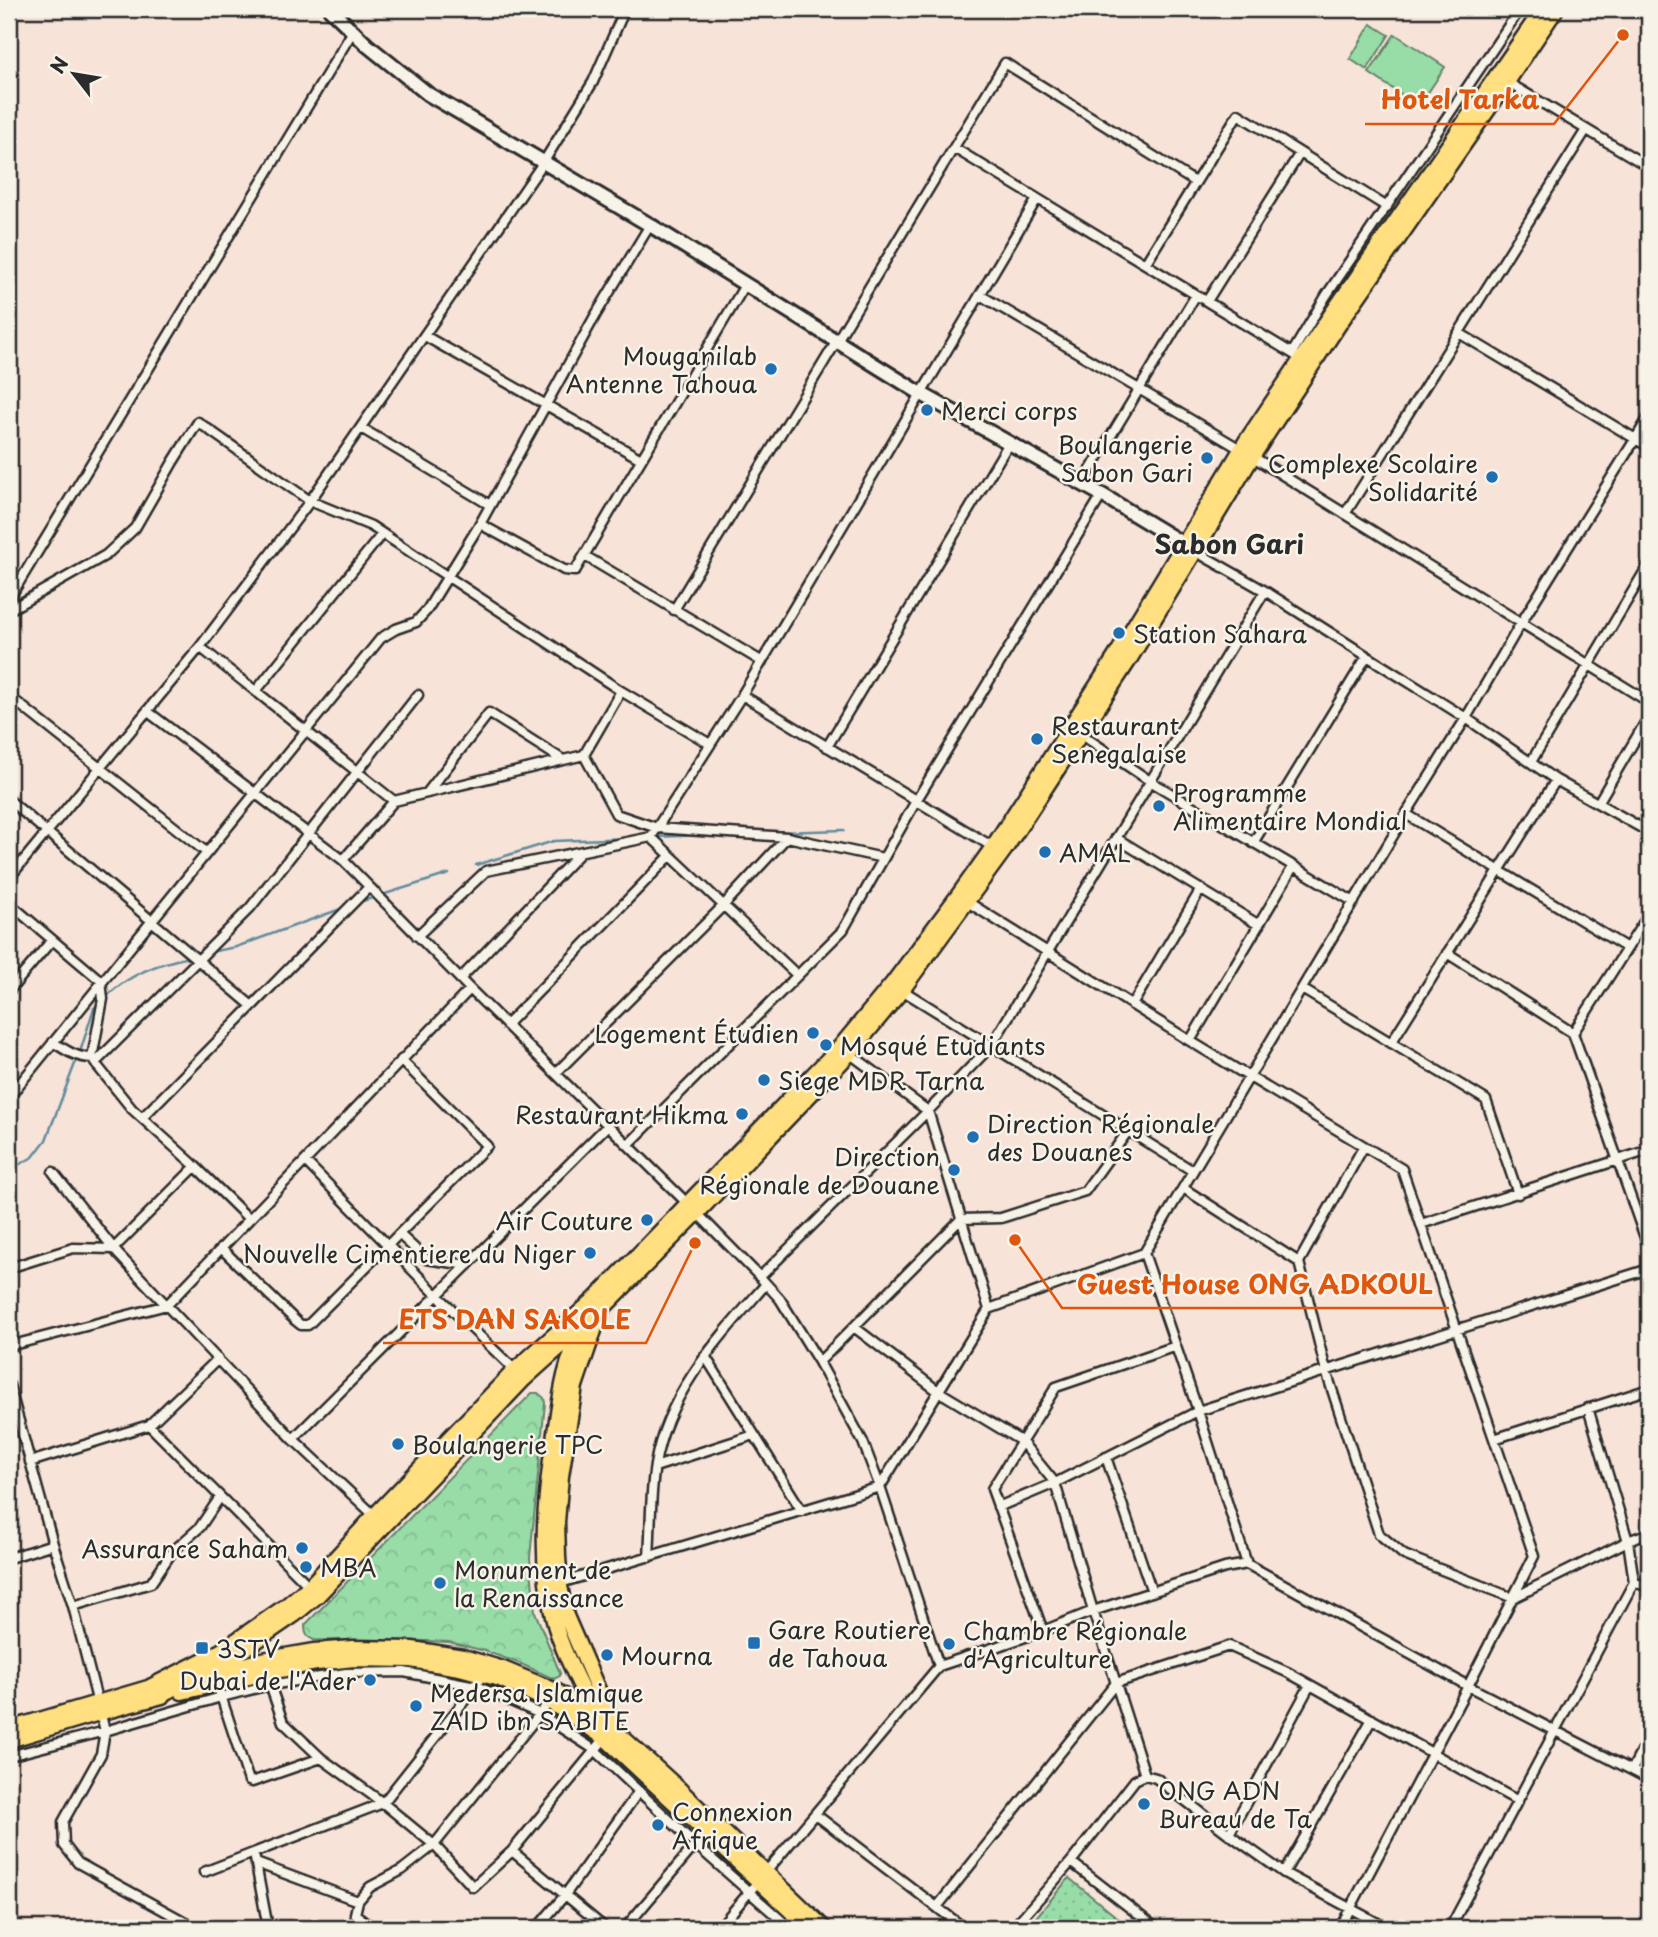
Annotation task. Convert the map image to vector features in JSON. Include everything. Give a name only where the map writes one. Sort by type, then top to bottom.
[{"type":"main road","points":[[201,1675],[224,1663],[293,1615],[379,1520],[519,1375],[598,1305],[902,990],[1121,660],[1247,453],[1336,318],[1548,10]]},
{"type":"main road","points":[[1247,453],[1297,356],[1336,318]]},
{"type":"main road","points":[[845,1050],[892,983],[963,899],[993,847],[1016,820]]},
{"type":"main road","points":[[611,1735],[545,1558],[548,1475],[571,1376],[608,1284],[693,1209]]},
{"type":"main road","points":[[571,1376],[572,1351],[598,1305]]},
{"type":"main road","points":[[519,1375],[536,1367],[585,1325]]},
{"type":"main road","points":[[536,1367],[571,1376]]},
{"type":"main road","points":[[554,1586],[553,1619],[596,1717],[705,1833],[809,1928]]},
{"type":"main road","points":[[151,1693],[221,1651],[286,1606],[314,1591]]},
{"type":"main road","points":[[9,1729],[98,1708],[201,1675],[314,1651],[353,1648],[412,1649],[463,1657],[481,1675]]},
{"type":"main road","points":[[151,1693],[219,1690],[268,1679],[317,1663],[411,1660],[460,1668],[500,1679],[553,1696],[596,1717]]},
{"type":"main road","points":[[553,1696],[611,1735]]},
{"type":"main road","points":[[9,1740],[98,1708]]},
{"type":"main road","points":[[758,1882],[824,1928]]},
{"type":"street","points":[[330,9],[367,45],[428,93],[650,225],[920,393],[1102,495],[1265,592],[1466,719],[1556,780],[1649,832]]},
{"type":"street","points":[[9,878],[200,647],[310,501],[543,163],[593,82],[625,9]]},
{"type":"street","points":[[954,148],[1297,356],[1326,296],[1520,9]]},
{"type":"street","points":[[9,599],[353,31]]},
{"type":"street","points":[[674,610],[1005,63],[1195,182]]},
{"type":"street","points":[[1502,79],[1649,167]]},
{"type":"street","points":[[1145,264],[1238,114],[1387,207]]},
{"type":"street","points":[[1345,514],[1586,130]]},
{"type":"street","points":[[1207,301],[1300,153]]},
{"type":"street","points":[[417,936],[486,871],[651,837],[742,695],[1037,198]]},
{"type":"street","points":[[9,1097],[381,638],[416,622],[427,610],[480,524],[594,316],[650,225]]},
{"type":"street","points":[[480,524],[564,570],[575,571],[745,285]]},
{"type":"street","points":[[980,295],[1247,453],[1649,702]]},
{"type":"street","points":[[1082,484],[1196,295]]},
{"type":"street","points":[[1459,333],[1649,447]]},
{"type":"street","points":[[425,336],[641,459]]},
{"type":"street","points":[[554,1586],[880,1487],[989,1309],[1144,1253],[1406,814],[1466,719],[1521,623],[1649,417]]},
{"type":"street","points":[[9,610],[106,555],[135,528],[198,422],[310,501],[371,526],[621,691],[710,744]]},
{"type":"street","points":[[360,428],[490,505]]},
{"type":"street","points":[[827,747],[1009,443]]},
{"type":"street","points":[[628,1145],[843,930],[916,801],[1102,495]]},
{"type":"street","points":[[256,691],[382,534]]},
{"type":"street","points":[[584,556],[761,661]]},
{"type":"street","points":[[1531,762],[1649,564]]},
{"type":"street","points":[[760,1277],[991,1046],[1265,592]]},
{"type":"street","points":[[200,647],[394,801]]},
{"type":"street","points":[[1253,843],[1367,656]]},
{"type":"street","points":[[343,860],[394,801],[584,755],[621,691]]},
{"type":"street","points":[[94,1060],[250,908],[418,695]]},
{"type":"street","points":[[742,695],[993,847]]},
{"type":"street","points":[[9,696],[206,852]]},
{"type":"street","points":[[147,711],[343,860],[780,1299],[820,1362],[863,1442],[939,1667]]},
{"type":"street","points":[[426,793],[489,713],[563,760]]},
{"type":"street","points":[[1598,803],[1649,716]]},
{"type":"street","points":[[1075,731],[1150,781],[1354,902]]},
{"type":"street","points":[[584,755],[616,814],[657,828],[786,837],[883,858]]},
{"type":"street","points":[[1391,1043],[1556,780]]},
{"type":"street","points":[[9,800],[252,1006]]},
{"type":"street","points":[[1406,814],[1627,948]]},
{"type":"street","points":[[651,837],[797,975]]},
{"type":"street","points":[[555,1073],[723,906],[786,837]]},
{"type":"street","points":[[1116,838],[1259,925]]},
{"type":"street","points":[[460,979],[582,852]]},
{"type":"street","points":[[506,1025],[670,856]]},
{"type":"street","points":[[1190,1041],[1293,867]]},
{"type":"street","points":[[142,1118],[369,887]]},
{"type":"street","points":[[1132,1005],[1201,889]]},
{"type":"street","points":[[963,899],[1402,1169],[1534,1556],[1340,1928]]},
{"type":"street","points":[[9,903],[102,981],[103,999],[94,1060]]},
{"type":"street","points":[[1573,1033],[1649,914]]},
{"type":"street","points":[[9,991],[52,940]]},
{"type":"street","points":[[1447,953],[1573,1033],[1649,1249]]},
{"type":"street","points":[[9,1346],[167,1305],[470,989]]},
{"type":"street","points":[[1302,989],[1486,1100],[1518,1194]]},
{"type":"street","points":[[902,990],[1193,1171]]},
{"type":"street","points":[[53,1042],[69,1052],[94,1060],[132,1109],[249,1219]]},
{"type":"street","points":[[845,1050],[928,1111],[989,1309]]},
{"type":"street","points":[[221,1248],[301,1325],[308,1325],[487,1146],[401,1060]]},
{"type":"street","points":[[293,1439],[608,1125]]},
{"type":"street","points":[[820,1362],[961,1219],[1001,1218],[1085,1191],[1128,1131]]},
{"type":"street","points":[[1364,1146],[1299,1262],[1326,1371],[1380,1534],[1404,1555],[1513,1598],[1649,1533]]},
{"type":"street","points":[[1421,1224],[1649,1150]]},
{"type":"street","points":[[305,1161],[519,1375]]},
{"type":"street","points":[[9,1268],[73,1248],[113,1249],[195,1167]]},
{"type":"street","points":[[53,1172],[113,1249],[293,1439],[379,1520]]},
{"type":"street","points":[[1183,1188],[1299,1262]]},
{"type":"street","points":[[399,1234],[426,1259],[468,1265]]},
{"type":"street","points":[[1144,1253],[1247,1564]]},
{"type":"street","points":[[414,1271],[426,1259]]},
{"type":"street","points":[[998,1507],[1055,1483],[1198,1411],[1649,1269]]},
{"type":"street","points":[[649,1557],[655,1466],[675,1401],[705,1356],[766,1284]]},
{"type":"street","points":[[855,1327],[938,1391],[1021,1441],[1055,1483],[1145,1775]]},
{"type":"street","points":[[1043,1631],[992,1489],[1056,1387],[1176,1346]]},
{"type":"street","points":[[705,1356],[802,1511]]},
{"type":"street","points":[[30,1462],[149,1425],[218,1359]]},
{"type":"street","points":[[9,1385],[73,1606],[105,1731],[101,1754],[63,1822],[64,1845],[78,1863],[196,1928]]},
{"type":"street","points":[[1494,1439],[1649,1389]]},
{"type":"street","points":[[1450,1928],[1634,1582],[1628,1541],[1588,1408]]},
{"type":"street","points":[[149,1425],[314,1591]]},
{"type":"street","points":[[655,1466],[754,1434]]},
{"type":"street","points":[[1106,1457],[1152,1592]]},
{"type":"street","points":[[73,1606],[151,1583],[172,1552],[200,1527],[220,1497]]},
{"type":"street","points":[[9,1558],[53,1544]]},
{"type":"street","points":[[719,1928],[939,1667],[1093,1611],[1225,1568],[1247,1564],[1468,1686],[1649,1779]]},
{"type":"street","points":[[1634,1582],[1649,1587]]},
{"type":"street","points":[[937,1907],[1116,1683],[1228,1646],[1287,1672],[1518,1801]]},
{"type":"street","points":[[204,1872],[383,1803],[481,1675],[595,1750],[639,1791],[705,1833],[629,1927]]},
{"type":"street","points":[[268,1679],[283,1722],[321,1758],[383,1803],[434,1845],[473,1887],[512,1851],[595,1750],[611,1735]]},
{"type":"street","points":[[1229,1834],[1310,1685]]},
{"type":"street","points":[[9,1756],[105,1731],[219,1690],[249,1782],[321,1758]]},
{"type":"street","points":[[373,1928],[355,1914],[358,1901],[370,1887],[402,1870],[434,1845],[553,1696]]},
{"type":"street","points":[[1284,1873],[1372,1719]]},
{"type":"street","points":[[1632,1770],[1649,1736]]},
{"type":"street","points":[[1013,1928],[1071,1862],[1135,1780],[1145,1775],[1156,1778],[1284,1873],[1387,1928]]},
{"type":"street","points":[[537,1928],[565,1895],[639,1791]]},
{"type":"street","points":[[815,1814],[964,1928]]},
{"type":"street","points":[[512,1851],[605,1928]]},
{"type":"street","points":[[253,1852],[268,1928]]},
{"type":"street","points":[[1071,1862],[1156,1928]]},
{"type":"street","points":[[256,1863],[358,1901]]},
{"type":"street","points":[[758,1882],[790,1928]]},
{"type":"green space","points":[[1371,24],[1389,35],[1367,70],[1350,59]]},
{"type":"green space","points":[[1395,34],[1445,67],[1419,106],[1369,73]]},
{"type":"green space","points":[[532,1393],[538,1393],[545,1403],[530,1558],[535,1612],[560,1676],[554,1679],[485,1651],[449,1642],[309,1638],[305,1625]]},
{"type":"green space","points":[[1069,1878],[1130,1928],[1027,1928]]},
{"type":"waterway","points":[[777,832],[844,830]]},
{"type":"waterway","points":[[655,837],[704,835]]},
{"type":"waterway","points":[[476,865],[554,841],[631,838]]},
{"type":"waterway","points":[[382,895],[449,874]]},
{"type":"waterway","points":[[359,902],[376,897]]},
{"type":"waterway","points":[[210,952],[236,947],[346,907]]},
{"type":"waterway","points":[[106,997],[124,982],[145,971],[190,957]]},
{"type":"waterway","points":[[81,1049],[94,1008],[99,1004]]},
{"type":"waterway","points":[[9,1170],[33,1157],[46,1140],[76,1061]]},
{"type":"place","name":"Hotel Tarka","points":[[1623,35]]},
{"type":"place","name":"Mouganilab Antenne Tahoua","points":[[771,369]]},
{"type":"place","name":"Merci corps","points":[[927,410]]},
{"type":"place","name":"Boulangerie Sabon Gari","points":[[1207,458]]},
{"type":"place","name":"Complexe Scolaire Solidarité","points":[[1492,477]]},
{"type":"place","name":"Station Sahara","points":[[1119,633]]},
{"type":"place","name":"Restaurant Senegalaise","points":[[1037,739]]},
{"type":"place","name":"Programme Alimentaire Mondial","points":[[1159,806]]},
{"type":"place","name":"AMAL","points":[[1045,852]]},
{"type":"place","name":"Logement Étudien","points":[[813,1033]]},
{"type":"place","name":"Mosqué Etudiants","points":[[826,1045]]},
{"type":"place","name":"Siege MDR Tarna","points":[[764,1080]]},
{"type":"place","name":"Restaurant Hikma","points":[[742,1114]]},
{"type":"place","name":"Direction Régionale des Douanes","points":[[973,1137]]},
{"type":"place","name":"Direction Régionale de Douane","points":[[954,1170]]},
{"type":"place","name":"Air Couture","points":[[647,1220]]},
{"type":"place","name":"Guest House ONG ADKOUL","points":[[1015,1240]]},
{"type":"place","name":"ETS DAN SAKOLE","points":[[695,1243]]},
{"type":"place","name":"Nouvelle Cimentiere du Niger","points":[[590,1253]]},
{"type":"place","name":"Boulangerie TPC","points":[[398,1444]]},
{"type":"place","name":"Assurance Saham","points":[[302,1548]]},
{"type":"place","name":"MBA","points":[[306,1567]]},
{"type":"place","name":"Monument de la Renaissance","points":[[440,1583]]},
{"type":"place","name":"Gare Routiere de Tahoua","points":[[754,1643]]},
{"type":"place","name":"Chambre Régionale d'Agriculture","points":[[949,1644]]},
{"type":"place","name":"3STV","points":[[202,1648]]},
{"type":"place","name":"Mourna","points":[[607,1655]]},
{"type":"place","name":"Dubai de l'Ader","points":[[370,1680]]},
{"type":"place","name":"Medersa Islamique ZAID ibn SABITE","points":[[416,1706]]},
{"type":"place","name":"ONG ADN Bureau de Ta","points":[[1144,1804]]},
{"type":"place","name":"Connexion Afrique","points":[[658,1825]]},
{"type":"district","name":"Sabon Gari","points":[[1229,543]]}]
